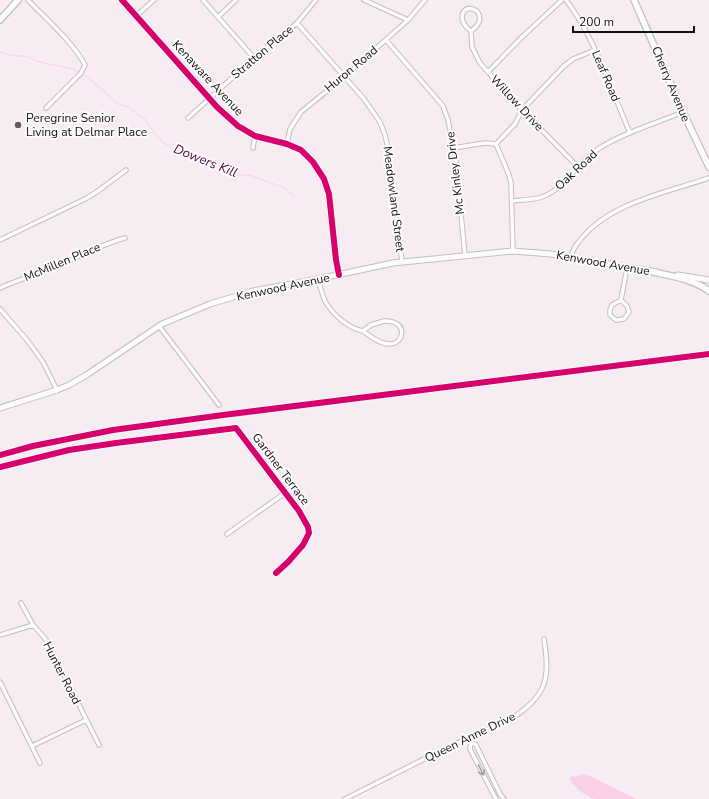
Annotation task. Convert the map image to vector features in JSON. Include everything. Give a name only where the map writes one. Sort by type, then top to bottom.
[{"type":"main road","points":[[0,20],[18,0]]},
{"type":"main road","name":"Cherry Avenue","points":[[634,0],[709,167]]},
{"type":"main road","name":"Kenwood Avenue","points":[[0,408],[57,390],[88,374],[159,326],[210,304],[253,292],[393,263],[513,251],[551,254],[627,268],[709,280]]},
{"type":"main road","points":[[653,272],[689,281],[709,291]]},
{"type":"street","points":[[28,0],[63,36],[83,60],[85,65],[81,73],[46,108]]},
{"type":"street","name":"Kenaware Avenue","points":[[122,0],[233,123],[255,136],[287,144],[301,150],[313,162],[327,185],[339,275]]},
{"type":"street","points":[[136,16],[154,0]]},
{"type":"street","points":[[203,0],[254,58]]},
{"type":"street","points":[[218,17],[236,0]]},
{"type":"street","name":"Stratton Place","points":[[188,118],[254,58],[297,22],[316,0]]},
{"type":"street","points":[[364,0],[408,20]]},
{"type":"street","name":"Huron Road","points":[[287,144],[290,129],[301,112],[386,40],[408,20],[425,0]]},
{"type":"street","points":[[488,72],[521,38],[562,0]]},
{"type":"street","name":"Leaf Road","points":[[566,0],[578,16],[595,50],[630,134]]},
{"type":"street","name":"Willow Drive","points":[[471,31],[479,23],[480,18],[477,11],[471,9],[465,11],[462,20],[471,31],[474,52],[488,72],[522,110],[578,167]]},
{"type":"street","name":"Meadowland Street","points":[[297,22],[369,105],[380,122],[389,153],[402,262]]},
{"type":"street","name":"Mc Kinley Drive","points":[[386,40],[443,106],[448,120],[453,148],[465,256]]},
{"type":"street","points":[[496,144],[515,124],[522,110],[564,66],[573,59],[595,50]]},
{"type":"street","name":"Oak Road","points":[[512,201],[542,197],[553,191],[596,150],[610,142],[683,112]]},
{"type":"street","points":[[252,148],[255,136]]},
{"type":"street","points":[[453,148],[485,143],[496,144]]},
{"type":"street","points":[[496,144],[509,175],[512,201],[513,251]]},
{"type":"street","points":[[0,240],[87,198],[126,170]]},
{"type":"street","points":[[570,257],[577,244],[588,231],[623,207],[650,196],[709,178]]},
{"type":"street","name":"McMillen Place","points":[[0,288],[59,266],[105,244],[125,238]]},
{"type":"street","points":[[621,300],[612,305],[610,310],[610,315],[616,320],[624,319],[628,314],[628,309],[621,300],[627,268]]},
{"type":"street","points":[[318,279],[324,300],[348,326],[356,330],[363,331],[374,339],[387,344],[393,344],[401,337],[402,333],[401,328],[397,323],[392,321],[384,321],[371,325],[363,331]]},
{"type":"street","points":[[0,309],[27,340],[43,362],[57,390]]},
{"type":"street","points":[[159,326],[220,405]]},
{"type":"street","name":"Gardner Terrace","points":[[0,467],[69,450],[236,428],[305,520],[308,527],[309,533],[295,554],[276,572]]},
{"type":"street","points":[[227,534],[285,493]]},
{"type":"street","name":"Hunter Road","points":[[21,603],[33,625],[48,643],[99,745]]},
{"type":"street","points":[[0,635],[33,625]]},
{"type":"street","name":"Queen Anne Drive","points":[[346,799],[514,717],[525,710],[535,700],[543,687],[548,671],[544,639]]},
{"type":"street","points":[[0,682],[40,763]]},
{"type":"street","points":[[32,746],[86,720]]},
{"type":"street","points":[[469,738],[471,742]]},
{"type":"street","name":"Queen Anne Drive","points":[[494,798],[470,748],[471,742],[476,745],[500,794],[504,799]]},
{"type":"street","points":[[494,798],[500,794]]},
{"type":"shaded area","points":[[583,774],[636,799],[591,798],[576,787],[569,778]]},
{"type":"waterway","name":"Dowers Kill","points":[[0,52],[14,56],[27,56],[33,60],[74,69],[80,72]]},
{"type":"waterway","name":"Dowers Kill","points":[[82,74],[90,79],[118,104],[129,107],[140,117],[145,119],[156,135],[164,143],[176,150],[184,151],[195,159],[203,159],[215,167],[234,175],[249,175],[285,188],[294,197]]},
{"type":"cycle path","points":[[122,0],[217,107],[238,126],[255,136],[287,144],[301,150],[313,162],[324,179],[329,194],[339,275]]},
{"type":"cycle path","points":[[0,455],[33,446],[113,430],[709,354]]},
{"type":"cycle path","points":[[0,467],[69,450],[236,428],[299,511],[308,527],[309,533],[303,545],[276,573]]},
{"type":"place","name":"Peregrine Senior Living at Delmar Place","points":[[18,125]]}]
